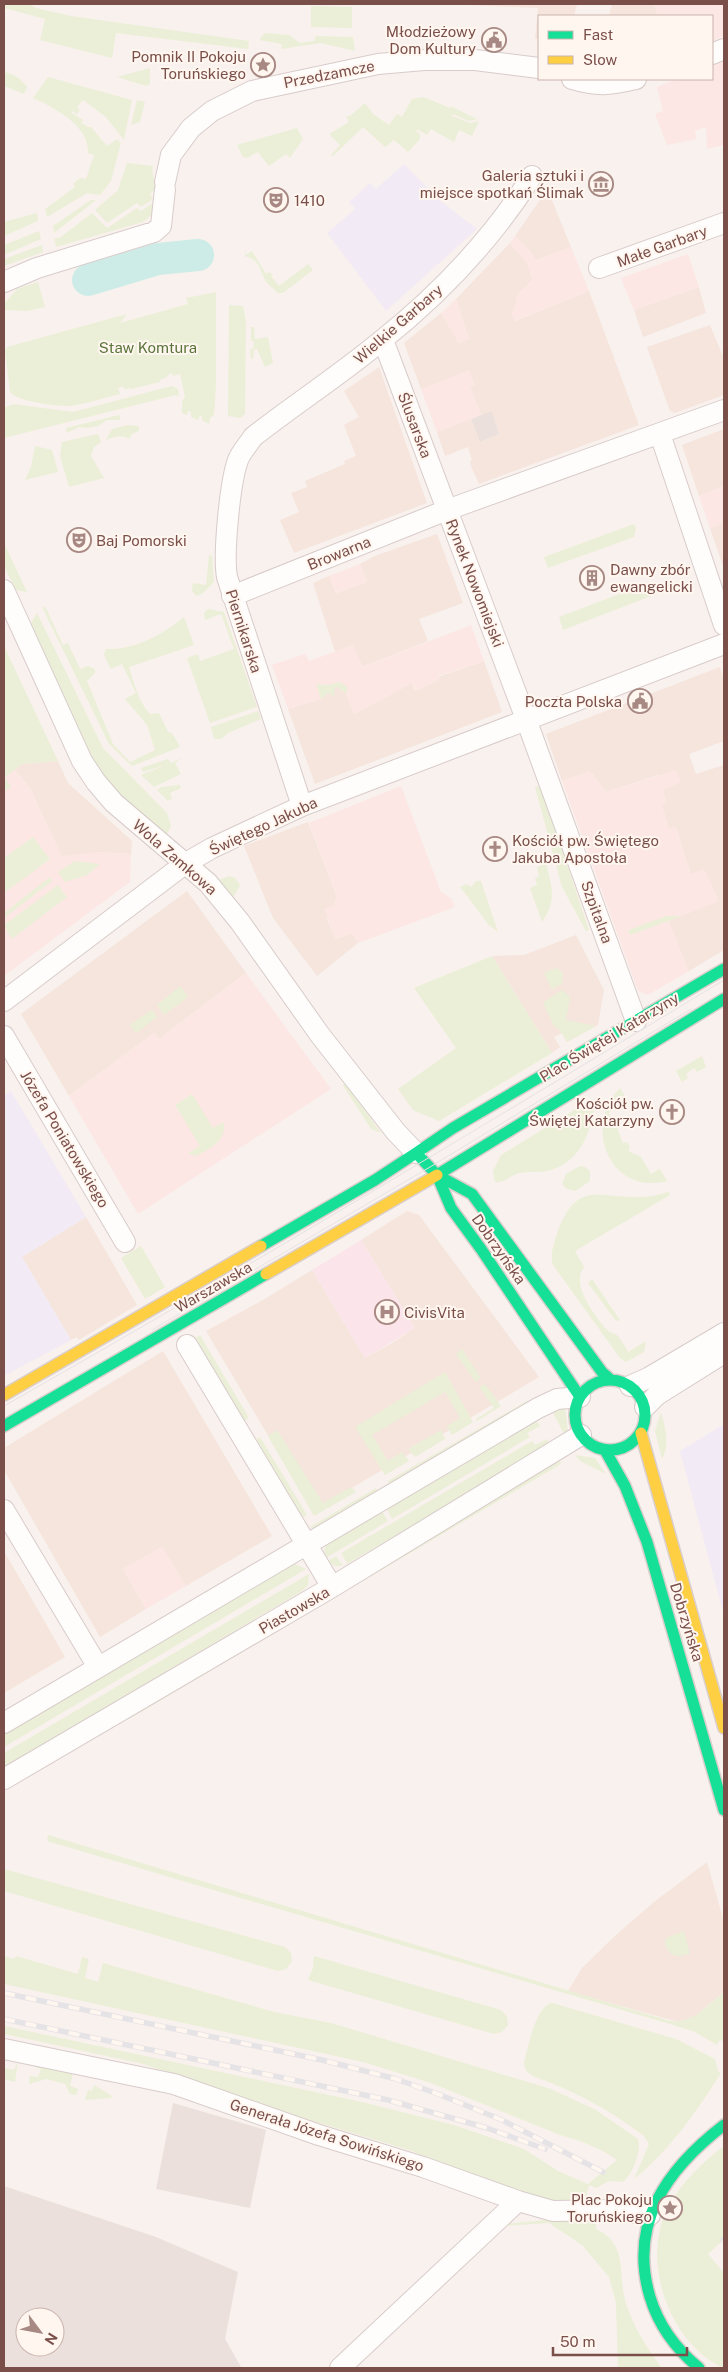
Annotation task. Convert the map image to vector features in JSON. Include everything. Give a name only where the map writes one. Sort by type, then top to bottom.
[{"type":"main road","name":"Plac Świętej Katarzyny","points":[[416,1153],[453,1128],[724,969]]},
{"type":"main road","name":"Plac Świętej Katarzyny","points":[[437,1175],[468,1154],[724,999]]},
{"type":"main road","points":[[416,1153],[437,1175]]},
{"type":"main road","name":"Warszawska","points":[[4,1395],[333,1204],[416,1153]]},
{"type":"main road","name":"Dobrzyńska","points":[[468,1154],[472,1194]]},
{"type":"main road","name":"Warszawska","points":[[4,1426],[437,1175]]},
{"type":"main road","name":"Dobrzyńska","points":[[437,1175],[472,1194],[602,1372],[621,1383]]},
{"type":"main road","name":"Dobrzyńska","points":[[437,1175],[451,1208],[481,1249],[580,1397]]},
{"type":"main road","points":[[599,1382],[621,1383],[639,1394],[646,1407],[645,1423],[641,1433],[627,1447],[617,1450],[605,1450],[587,1442],[581,1435],[575,1417],[576,1407],[580,1397],[588,1388],[599,1382]]},
{"type":"main road","name":"Dobrzyńska","points":[[641,1433],[724,1728]]},
{"type":"main road","name":"Dobrzyńska","points":[[605,1450],[621,1475],[645,1533],[688,1677],[724,1810]]},
{"type":"main road","points":[[699,2368],[680,2351],[663,2327],[650,2295],[643,2262],[650,2215],[670,2180],[693,2152],[724,2125]]},
{"type":"street","name":"Przedzamcze","points":[[4,282],[36,268],[154,232],[161,226],[165,186],[171,155],[191,128],[212,111],[252,91],[378,64],[424,60],[475,60],[538,68]]},
{"type":"street","points":[[576,80],[598,85],[630,80]]},
{"type":"street","name":"Wielkie Garbary","points":[[241,455],[258,434],[382,340],[471,258],[492,234],[532,176]]},
{"type":"street","name":"Małe Garbary","points":[[599,268],[724,223]]},
{"type":"street","name":"Ślusarska","points":[[382,340],[447,510]]},
{"type":"street","name":"Rynek Nowomiejski","points":[[526,719],[447,510],[724,410]]},
{"type":"street","points":[[660,434],[724,625]]},
{"type":"street","name":"Piernikarska","points":[[241,455],[234,473],[225,567],[232,596],[302,806]]},
{"type":"street","name":"Browarna","points":[[232,596],[447,510]]},
{"type":"street","name":"Wola Zamkowa","points":[[4,590],[82,761],[96,782],[125,814],[208,882],[236,917],[320,1035],[396,1132],[416,1153]]},
{"type":"street","points":[[526,719],[724,644]]},
{"type":"street","name":"Świętego Jakuba","points":[[4,1001],[186,863],[212,848],[302,806],[526,719]]},
{"type":"street","name":"Szpitalna","points":[[526,719],[636,1021]]},
{"type":"street","name":"Józefa Poniatowskiego","points":[[4,1036],[125,1242]]},
{"type":"street","points":[[621,1383],[648,1378],[724,1333]]},
{"type":"street","points":[[187,1345],[332,1587]]},
{"type":"street","points":[[646,1407],[657,1396],[724,1353]]},
{"type":"street","points":[[4,1723],[538,1408],[557,1398],[580,1397]]},
{"type":"street","name":"Piastowska","points":[[4,1778],[332,1587],[581,1435]]},
{"type":"street","points":[[4,1510],[98,1666]]},
{"type":"street","name":"Generała Józefa Sowińskiego","points":[[4,2049],[174,2084],[319,2135],[424,2167],[518,2201],[553,2211],[617,2210],[650,2215]]},
{"type":"street","points":[[340,2368],[518,2201]]},
{"type":"shaded area","points":[[444,4],[577,4],[574,15],[538,15],[538,39],[535,39],[538,8]]},
{"type":"shaded area","points":[[612,4],[654,4],[658,15],[609,15]]},
{"type":"shaded area","points":[[654,4],[724,4],[724,36],[713,41],[713,15],[658,15]]},
{"type":"shaded area","points":[[724,61],[724,145],[707,149],[706,127],[695,131],[696,139],[667,145],[655,114],[663,111],[657,87],[674,80],[713,80],[713,66]]},
{"type":"shaded area","points":[[404,164],[439,200],[477,229],[386,311],[327,233],[355,209],[349,202],[370,183],[376,189]]},
{"type":"shaded area","points":[[542,197],[551,198],[571,247],[536,260],[515,236]]},
{"type":"shaded area","points":[[515,236],[536,260],[571,247],[589,291],[514,321],[511,312],[514,310],[517,295],[532,280],[527,263],[510,243]]},
{"type":"shaded area","points":[[510,243],[527,263],[533,280],[517,295],[515,321],[589,291],[639,425],[479,484],[471,466],[470,461],[472,460],[468,447],[445,456],[437,432],[471,419],[480,442],[499,434],[492,411],[481,415],[470,387],[451,378],[421,389],[404,343],[441,313],[459,343],[469,339],[456,299]]},
{"type":"shaded area","points":[[688,254],[699,287],[634,310],[621,278]]},
{"type":"shaded area","points":[[699,287],[706,313],[643,337],[634,310]]},
{"type":"shaded area","points":[[456,299],[469,339],[459,343],[441,313]]},
{"type":"shaded area","points":[[710,325],[724,359],[724,395],[675,413],[670,411],[647,347]]},
{"type":"shaded area","points":[[379,367],[427,503],[294,553],[280,520],[299,512],[291,493],[307,487],[305,481],[345,464],[344,461],[356,456],[344,425],[359,417],[344,391]]},
{"type":"shaded area","points":[[469,370],[475,385],[470,387],[481,415],[437,432],[421,389]]},
{"type":"shaded area","points":[[492,411],[499,434],[480,442],[471,419]]},
{"type":"shaded area","points":[[724,429],[724,486],[699,496],[682,445]]},
{"type":"shaded area","points":[[724,486],[724,523],[710,528],[699,496]]},
{"type":"shaded area","points":[[724,523],[724,569],[710,528]]},
{"type":"shaded area","points":[[437,534],[463,603],[419,619],[428,641],[362,667],[353,645],[335,652],[313,583],[329,576],[336,593],[367,582],[360,564],[375,556]]},
{"type":"shaded area","points":[[360,564],[367,582],[335,593],[329,576]]},
{"type":"shaded area","points":[[471,625],[484,661],[438,676],[439,680],[416,691],[412,683],[354,714],[342,684],[326,689],[322,699],[288,709],[272,665],[305,654],[309,661],[353,645],[363,667]]},
{"type":"shaded area","points":[[484,661],[502,712],[315,784],[288,709],[322,699],[326,689],[342,684],[354,714],[412,683],[415,691],[439,680],[438,677]]},
{"type":"shaded area","points":[[720,667],[724,680],[724,741],[689,754],[696,774],[724,765],[724,950],[689,971],[668,921],[718,901],[691,875],[676,827],[669,829],[661,805],[663,790],[658,775],[606,792],[590,771],[562,781],[546,734]]},
{"type":"shaded area","points":[[58,761],[68,783],[132,841],[131,854],[100,852],[62,857],[30,788],[14,769],[22,764]]},
{"type":"shaded area","points":[[14,769],[30,788],[62,856],[100,852],[131,854],[130,882],[4,976],[4,778]]},
{"type":"shaded area","points":[[676,770],[681,782],[663,790],[667,803],[662,805],[669,828],[676,827],[691,874],[704,869],[719,901],[669,921],[689,971],[648,995],[638,991],[562,781],[590,771],[606,792]]},
{"type":"shaded area","points":[[401,786],[441,892],[451,898],[455,907],[358,943],[352,933],[336,939],[324,909],[333,906],[337,897],[309,823]]},
{"type":"shaded area","points":[[308,822],[337,897],[327,919],[336,939],[352,933],[358,943],[317,976],[273,918],[244,846]]},
{"type":"shaded area","points":[[187,891],[246,973],[159,1039],[154,1033],[69,1096],[21,1014]]},
{"type":"shaded area","points":[[576,935],[604,990],[598,1025],[567,1042],[562,1033],[554,1037],[560,1047],[552,1053],[492,956],[524,955]]},
{"type":"shaded area","points":[[246,973],[331,1089],[138,1214],[69,1096],[154,1033],[159,1039]]},
{"type":"shaded area","points":[[11,1091],[86,1217],[22,1257],[71,1340],[4,1376],[4,1096]]},
{"type":"shaded area","points":[[407,1211],[419,1215],[539,1377],[313,1511],[206,1331],[263,1300],[312,1270],[365,1358],[392,1343],[415,1328],[361,1240]]},
{"type":"shaded area","points":[[86,1217],[137,1305],[79,1340],[77,1337],[71,1340],[22,1257]]},
{"type":"shaded area","points":[[361,1240],[415,1328],[365,1358],[312,1270]]},
{"type":"shaded area","points":[[163,1351],[272,1536],[186,1586],[162,1547],[123,1569],[146,1609],[100,1637],[4,1470],[4,1448]]},
{"type":"shaded area","points":[[724,1424],[724,1616],[680,1451]]},
{"type":"shaded area","points":[[162,1547],[186,1586],[146,1609],[123,1569]]},
{"type":"shaded area","points":[[4,1551],[65,1657],[4,1693]]},
{"type":"shaded area","points":[[707,1862],[724,1922],[724,1992],[694,2017],[678,2022],[568,1991],[582,1968],[617,1934],[654,1902]]},
{"type":"shaded area","points":[[173,2103],[266,2130],[250,2208],[156,2189]]},
{"type":"shaded area","points":[[4,2186],[156,2237],[238,2272],[225,2339],[241,2367],[244,2368],[4,2368]]},
{"type":"green space","points":[[4,4],[29,4],[36,8],[71,16],[249,41],[248,49],[116,33],[112,58],[40,40],[45,19],[4,8]]},
{"type":"green space","points":[[311,6],[352,7],[352,28],[311,27]]},
{"type":"green space","points":[[264,34],[289,35],[300,43],[314,41],[316,36],[353,37],[355,51],[321,43],[281,49],[282,44],[259,40]]},
{"type":"green space","points":[[150,68],[150,84],[146,86],[117,77]]},
{"type":"green space","points":[[4,72],[17,77],[27,87],[24,94],[4,86]]},
{"type":"green space","points":[[48,77],[132,100],[124,140],[106,117],[83,100],[77,107],[80,110],[77,114],[72,111],[72,113],[83,120],[79,127],[82,123],[91,127],[107,146],[117,139],[121,143],[111,181],[100,195],[87,193],[47,217],[45,209],[75,187],[73,184],[80,178],[86,179],[94,155],[88,153],[86,140],[76,125],[55,109],[33,98]]},
{"type":"green space","points":[[423,97],[450,108],[451,106],[477,119],[469,121],[453,114],[452,116],[470,123],[479,121],[472,136],[459,130],[454,142],[431,129],[427,135],[417,129],[416,131],[420,134],[420,139],[408,152],[394,140],[385,147],[363,127],[333,156],[331,155],[340,145],[329,134],[349,122],[346,116],[350,116],[365,103],[373,114],[389,125],[397,114],[402,117],[412,99]]},
{"type":"green space","points":[[137,100],[145,102],[140,122],[131,125]]},
{"type":"green space","points":[[297,128],[303,139],[290,158],[286,154],[269,166],[258,152],[247,158],[243,157],[237,145]]},
{"type":"green space","points":[[127,163],[153,166],[155,190],[150,194],[153,199],[141,207],[137,203],[107,223],[95,210],[118,190]]},
{"type":"green space","points":[[91,200],[96,200],[54,233],[53,226]]},
{"type":"green space","points":[[156,201],[154,213],[143,222],[56,247],[54,239],[61,237],[92,213],[107,228],[137,208],[141,211]]},
{"type":"green space","points":[[37,213],[38,221],[4,236],[4,222]]},
{"type":"green space","points":[[39,231],[41,239],[4,255],[4,245]]},
{"type":"green space","points":[[42,245],[43,252],[4,266],[4,259]]},
{"type":"green space","points":[[246,250],[246,255],[252,251],[266,274],[269,272],[273,275],[271,276],[279,286],[308,264],[313,270],[283,293],[278,293],[266,282],[258,264],[253,259],[245,256]]},
{"type":"green space","points":[[38,282],[45,307],[27,311],[4,310],[4,304],[17,289]]},
{"type":"green space","name":"Staw Komtura","points":[[216,292],[216,385],[214,415],[210,418],[209,424],[202,420],[200,415],[198,420],[191,417],[191,412],[188,411],[187,415],[182,413],[182,402],[185,397],[180,374],[173,376],[172,373],[160,380],[160,382],[131,389],[124,389],[123,386],[118,388],[120,394],[70,406],[56,406],[28,401],[10,392],[5,351],[7,347],[127,314],[120,323],[188,304],[186,298]]},
{"type":"green space","points":[[229,305],[243,306],[246,321],[245,414],[240,418],[228,416]]},
{"type":"green space","points":[[251,327],[254,327],[255,339],[268,337],[273,363],[265,367],[257,349],[254,350],[253,359],[251,359],[250,349],[253,349],[254,341],[251,341]]},
{"type":"green space","points":[[172,386],[178,389],[179,396],[176,395],[4,438],[4,408],[13,404],[73,412]]},
{"type":"green space","points":[[119,415],[121,420],[107,420],[98,426],[79,427],[67,433],[66,428]]},
{"type":"green space","points":[[127,425],[139,426],[139,431],[132,434],[129,439],[120,436],[106,440],[112,429]]},
{"type":"green space","points":[[98,434],[101,442],[94,447],[91,456],[104,478],[69,487],[60,456],[62,442]]},
{"type":"green space","points":[[35,446],[52,450],[58,472],[25,480],[31,467]]},
{"type":"green space","points":[[634,524],[636,528],[634,537],[548,568],[544,557]]},
{"type":"green space","points":[[4,543],[27,592],[16,590],[4,566]]},
{"type":"green space","points":[[209,555],[212,556],[214,582],[203,593],[196,596],[192,591],[193,583],[206,585]]},
{"type":"green space","points":[[651,582],[658,588],[659,593],[563,630],[559,617]]},
{"type":"green space","points":[[45,606],[63,645],[68,643],[80,669],[88,666],[95,669],[95,673],[87,681],[113,744],[130,762],[155,750],[147,725],[125,699],[136,693],[122,664],[111,669],[104,655],[106,649],[127,647],[148,640],[167,630],[184,617],[194,645],[129,667],[142,703],[150,714],[159,713],[168,732],[172,733],[180,747],[132,766],[109,744],[45,613],[43,608]]},
{"type":"green space","points":[[208,609],[224,612],[257,707],[210,723],[187,658],[198,654],[200,661],[234,649],[221,614],[205,620],[204,613]]},
{"type":"green space","points":[[37,613],[103,748],[167,813],[171,826],[166,836],[128,807],[93,764],[28,628]]},
{"type":"green space","points":[[4,646],[58,761],[22,764],[5,777],[11,787],[4,792]]},
{"type":"green space","points":[[340,682],[347,687],[347,694],[337,687],[334,690],[335,696],[328,693],[321,699],[316,684],[328,685]]},
{"type":"green space","points":[[258,711],[261,719],[228,733],[221,739],[214,739],[211,727]]},
{"type":"green space","points":[[182,758],[175,763],[181,774],[154,787],[141,775],[166,765],[143,772],[141,768],[168,759],[171,763]]},
{"type":"green space","points":[[180,785],[181,788],[170,793],[172,799],[168,801],[157,790],[161,787]]},
{"type":"green space","points":[[541,786],[589,930],[586,931],[562,887],[535,787]]},
{"type":"green space","points":[[33,837],[50,859],[4,893],[4,858]]},
{"type":"green space","points":[[75,861],[100,864],[87,875],[65,882],[58,872]]},
{"type":"green space","points":[[546,864],[552,894],[550,907],[542,922],[530,888],[537,885],[535,878],[539,877],[537,867]]},
{"type":"green space","points":[[229,876],[235,878],[240,885],[232,900],[219,880]]},
{"type":"green space","points":[[50,877],[52,881],[4,918],[4,913]]},
{"type":"green space","points":[[476,881],[481,881],[498,932],[489,925],[460,887],[467,884],[471,887]]},
{"type":"green space","points":[[58,885],[67,897],[12,939],[4,925]]},
{"type":"green space","points":[[667,916],[682,916],[630,935],[628,930]]},
{"type":"green space","points":[[492,956],[552,1053],[439,1121],[413,1110],[398,1089],[456,1048],[414,988]]},
{"type":"green space","points":[[556,968],[563,973],[562,984],[552,989],[544,973]]},
{"type":"green space","points":[[180,986],[188,997],[164,1015],[157,1005]]},
{"type":"green space","points":[[562,990],[570,997],[566,1020],[596,1026],[567,1042],[558,1028],[554,1026],[543,1003]]},
{"type":"green space","points":[[152,1010],[157,1017],[136,1033],[130,1025]]},
{"type":"green space","points":[[702,1056],[706,1067],[697,1072],[694,1068],[686,1074],[688,1078],[682,1082],[676,1071]]},
{"type":"green space","points":[[342,1084],[347,1085],[381,1133],[371,1129]]},
{"type":"green space","points":[[620,1088],[628,1101],[609,1112],[611,1122],[617,1128],[623,1143],[627,1142],[630,1147],[628,1151],[641,1157],[651,1174],[660,1169],[667,1181],[647,1183],[630,1178],[617,1168],[608,1154],[603,1138],[603,1121],[609,1104]]},
{"type":"green space","points":[[192,1094],[213,1128],[223,1122],[224,1128],[220,1138],[212,1147],[195,1156],[188,1153],[200,1146],[175,1105]]},
{"type":"green space","points":[[592,1099],[595,1103],[591,1124],[583,1143],[570,1159],[551,1170],[519,1173],[501,1182],[495,1182],[493,1171],[501,1155]]},
{"type":"green space","points":[[580,1166],[590,1171],[590,1181],[575,1191],[567,1189],[562,1184],[566,1174]]},
{"type":"green space","points":[[669,1192],[670,1195],[575,1251],[584,1267],[580,1274],[582,1291],[602,1324],[608,1331],[617,1335],[628,1352],[646,1341],[644,1352],[626,1362],[620,1358],[553,1265],[553,1248],[565,1215],[573,1204],[581,1198],[590,1195],[646,1197]]},
{"type":"green space","points":[[141,1246],[165,1287],[145,1299],[121,1258]]},
{"type":"green space","points":[[592,1279],[620,1320],[616,1321],[588,1283]]},
{"type":"green space","points":[[200,1335],[249,1418],[244,1421],[195,1338]]},
{"type":"green space","points":[[462,1349],[481,1378],[476,1382],[456,1354]]},
{"type":"green space","points":[[445,1372],[473,1422],[452,1435],[447,1426],[460,1418],[445,1392],[372,1435],[388,1461],[402,1452],[409,1461],[385,1475],[355,1427]]},
{"type":"green space","points":[[485,1384],[501,1406],[477,1421],[476,1419],[494,1408],[479,1387]]},
{"type":"green space","points":[[527,1401],[529,1404],[391,1486],[388,1481]]},
{"type":"green space","points":[[565,1407],[568,1432],[565,1436],[551,1409]]},
{"type":"green space","points":[[661,1412],[666,1442],[662,1459],[655,1431]]},
{"type":"green space","points":[[535,1419],[540,1426],[527,1433],[530,1437],[392,1519],[387,1509],[382,1511],[388,1521],[326,1558],[324,1554],[326,1544]]},
{"type":"green space","points":[[277,1430],[323,1503],[351,1487],[356,1492],[314,1516],[268,1436]]},
{"type":"green space","points":[[441,1430],[445,1439],[415,1457],[408,1449]]},
{"type":"green space","points":[[260,1437],[307,1515],[301,1518],[254,1441]]},
{"type":"green space","points":[[547,1439],[550,1445],[344,1565],[347,1563],[341,1553],[532,1441],[535,1445]]},
{"type":"green space","points":[[575,1455],[595,1458],[606,1474],[580,1461]]},
{"type":"green space","points":[[559,1461],[561,1464],[129,1719],[127,1716]]},
{"type":"green space","points":[[376,1488],[378,1493],[316,1530],[310,1527]]},
{"type":"green space","points":[[336,1556],[343,1566],[335,1566],[328,1562],[326,1558],[328,1561]]},
{"type":"green space","points":[[295,1564],[306,1569],[4,1747],[4,1735],[286,1567]]},
{"type":"green space","points":[[309,1574],[308,1585],[302,1591],[4,1767],[4,1753]]},
{"type":"green space","points":[[48,1835],[670,2021],[686,2020],[693,2017],[724,1992],[724,2040],[719,2041],[717,2045],[695,2032],[670,2024],[47,1841]]},
{"type":"green space","points":[[4,1869],[285,1947],[291,1953],[292,1962],[286,1969],[278,1971],[4,1891]]},
{"type":"green space","points":[[684,1931],[690,1954],[675,1956],[665,1945],[666,1938]]},
{"type":"green space","points":[[4,1956],[14,1959],[16,1956],[78,1974],[82,1957],[89,1959],[85,1978],[98,1982],[103,1963],[274,2012],[331,2023],[551,2089],[596,2110],[638,2139],[639,2150],[630,2174],[623,2182],[609,2181],[596,2188],[589,2185],[586,2196],[573,2201],[557,2202],[530,2196],[406,2149],[227,2095],[209,2085],[139,2063],[4,2034],[4,2026],[362,2102],[454,2125],[524,2149],[558,2171],[588,2184],[617,2160],[590,2145],[560,2135],[431,2083],[363,2062],[4,1984]]},
{"type":"green space","points":[[314,1956],[501,2010],[507,2016],[508,2025],[502,2032],[494,2034],[308,1980],[313,1968]]},
{"type":"green space","points":[[552,2003],[676,2039],[715,2059],[718,2071],[721,2073],[702,2102],[671,2143],[634,2179],[649,2144],[644,2136],[619,2118],[593,2103],[566,2089],[532,2076],[525,2068],[524,2062],[537,2019],[546,2006]]},
{"type":"green space","points":[[18,2062],[15,2082],[4,2079],[4,2068],[14,2070]]},
{"type":"green space","points":[[35,2065],[73,2073],[70,2086],[78,2089],[76,2095],[70,2094],[65,2084],[46,2079],[29,2084],[30,2076],[38,2077],[41,2069],[34,2067]]},
{"type":"green space","points":[[94,2085],[112,2096],[111,2098],[85,2100],[88,2090],[92,2091]]},
{"type":"green space","points":[[724,2146],[724,2239],[708,2254],[724,2273],[723,2368],[705,2357],[689,2341],[676,2323],[666,2302],[660,2280],[657,2257],[659,2235],[670,2204],[690,2177]]},
{"type":"green space","points":[[565,2218],[591,2219],[596,2223],[596,2229],[606,2235],[613,2243],[618,2251],[623,2293],[629,2313],[641,2338],[662,2368],[618,2368],[616,2303],[609,2277],[582,2245],[549,2223],[503,2226],[506,2224]]},
{"type":"waterway","points":[[88,280],[158,259],[198,255]]},
{"type":"tram line","points":[[4,1406],[276,1249],[724,980]]},
{"type":"tram line","points":[[152,1330],[430,1167],[691,1009]]},
{"type":"railway","points":[[4,1993],[322,2060],[396,2079],[502,2120],[603,2172]]},
{"type":"railway","points":[[4,2019],[388,2100],[487,2128],[545,2149]]},
{"type":"traffic: fast","points":[[416,1153],[453,1128],[724,969]]},
{"type":"traffic: fast","points":[[437,1175],[724,999]]},
{"type":"traffic: fast","points":[[261,1246],[375,1180],[416,1153],[437,1175],[472,1194],[602,1372],[611,1380]]},
{"type":"traffic: fast","points":[[437,1175],[451,1208],[481,1249],[580,1397]]},
{"type":"traffic: fast","points":[[4,1426],[266,1274]]},
{"type":"traffic: fast","points":[[617,1380],[630,1386],[639,1395],[643,1401],[645,1415],[643,1429],[635,1440],[624,1448],[603,1450],[596,1448],[585,1440],[577,1429],[575,1408],[577,1401],[585,1390],[596,1382],[617,1380]]},
{"type":"traffic: fast","points":[[605,1450],[625,1486],[647,1542],[724,1810]]},
{"type":"traffic: fast","points":[[699,2368],[669,2337],[658,2318],[650,2297],[645,2270],[644,2245],[649,2222],[657,2200],[670,2179],[685,2160],[724,2125]]},
{"type":"traffic: slow","points":[[266,1274],[437,1175]]},
{"type":"traffic: slow","points":[[4,1395],[261,1246]]},
{"type":"traffic: slow","points":[[641,1433],[724,1728]]},
{"type":"place","name":"Młodzieżowy Dom Kultury","points":[[494,40]]},
{"type":"place","name":"Pomnik II Pokoju Toruńskiego","points":[[263,65]]},
{"type":"place","name":"Galeria sztuki i miejsce spotkań Ślimak","points":[[601,184]]},
{"type":"place","name":"1410","points":[[276,200]]},
{"type":"place","name":"Baj Pomorski","points":[[79,540]]},
{"type":"place","name":"Dawny zbór ewangelicki","points":[[592,578]]},
{"type":"place","name":"Poczta Polska","points":[[640,701]]},
{"type":"place","name":"Kościół pw. Świętego Jakuba Apostoła","points":[[495,849]]},
{"type":"place","name":"Kościół pw. Świętej Katarzyny","points":[[672,1112]]},
{"type":"place","name":"CivisVita","points":[[387,1312]]},
{"type":"place","name":"Plac Pokoju Toruńskiego","points":[[670,2208]]}]
